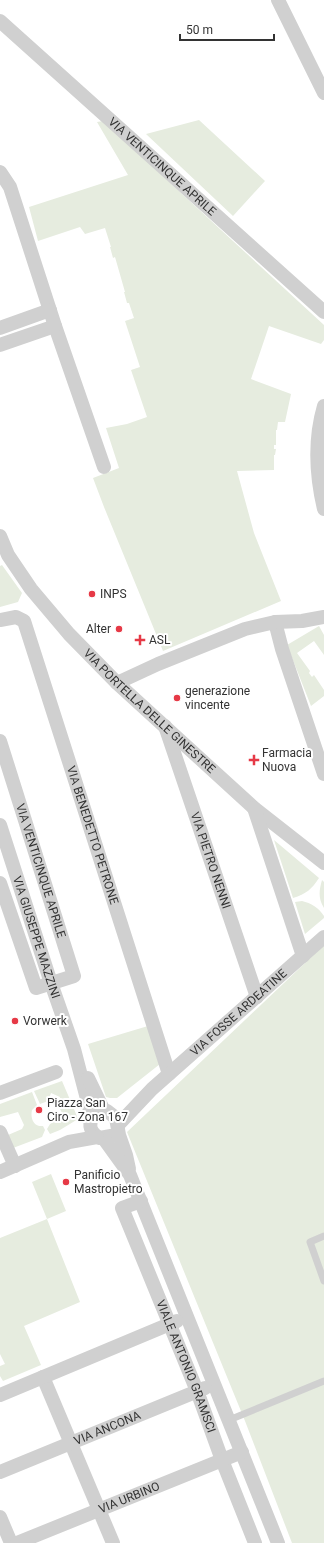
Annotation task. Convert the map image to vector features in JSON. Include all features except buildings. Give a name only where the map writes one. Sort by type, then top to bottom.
[{"type":"street","points":[[278,0],[324,93]]},
{"type":"street","name":"VIA VENTICINQUE APRILE","points":[[0,21],[324,312]]},
{"type":"street","points":[[0,172],[10,186],[55,326],[104,467]]},
{"type":"street","points":[[0,328],[50,310]]},
{"type":"street","points":[[0,345],[55,326]]},
{"type":"street","points":[[324,406],[317,452],[319,488],[324,509]]},
{"type":"street","name":"VIA PORTELLA DELLE GINESTRE","points":[[0,536],[4,556],[59,622],[117,683],[254,808],[324,863]]},
{"type":"street","name":"VIA BENEDETTO PETRONE","points":[[0,620],[16,617],[24,621],[169,1074]]},
{"type":"street","points":[[117,683],[158,664],[245,629],[275,622],[302,621],[324,617]]},
{"type":"street","points":[[275,622],[282,650],[324,774]]},
{"type":"street","name":"VIA PIETRO NENNI","points":[[164,725],[257,997]]},
{"type":"street","name":"VIA VENTICINQUE APRILE","points":[[0,741],[74,976],[51,983]]},
{"type":"street","points":[[254,808],[303,956]]},
{"type":"street","name":"VIA GIUSEPPE MAZZINI","points":[[0,825],[51,983],[74,1049],[104,1124]]},
{"type":"street","points":[[0,883],[36,988],[51,983]]},
{"type":"street","name":"VIA FOSSE ARDEATINE","points":[[104,1124],[152,1089],[324,937]]},
{"type":"street","points":[[0,1093],[56,1072]]},
{"type":"street","points":[[0,1172],[69,1142],[104,1124]]},
{"type":"street","name":"VIALE ANTONIO GRAMSCI","points":[[104,1124],[126,1155],[130,1175],[278,1543]]},
{"type":"street","points":[[0,1132],[15,1166]]},
{"type":"street","name":"VIALE ANTONIO GRAMSCI","points":[[141,1201],[122,1208],[197,1391],[222,1460],[256,1543]]},
{"type":"street","points":[[0,1395],[169,1324],[187,1318]]},
{"type":"street","points":[[43,1377],[113,1543]]},
{"type":"street","name":"VIA ANCONA","points":[[0,1472],[214,1384]]},
{"type":"street","name":"VIA URBINO","points":[[16,1543],[242,1452]]},
{"type":"street","points":[[0,1517],[11,1543]]},
{"type":"lane","points":[[324,1236],[310,1242],[324,1282]]},
{"type":"lane","points":[[229,1420],[324,1381]]},
{"type":"shaded area","points":[[199,120],[265,181],[233,216],[146,134]]},
{"type":"shaded area","points":[[103,121],[324,325],[324,340],[321,344],[269,326],[251,379],[291,394],[285,422],[278,422],[276,430],[276,445],[274,445],[274,449],[276,449],[274,455],[274,470],[237,471],[254,533],[281,601],[163,651],[93,478],[119,468],[106,428],[127,424],[147,417],[131,370],[140,367],[125,321],[134,318],[129,303],[127,303],[115,257],[113,258],[105,228],[85,234],[80,227],[38,241],[29,207],[128,175],[97,122]]},
{"type":"shaded area","points":[[2,565],[22,593],[18,602],[0,607],[0,566]]},
{"type":"shaded area","points":[[319,626],[324,635],[324,655],[314,641],[297,653],[310,671],[309,673],[312,677],[314,675],[324,690],[324,696],[311,706],[287,645]]},
{"type":"shaded area","points":[[274,840],[319,878],[311,888],[302,895],[293,898]]},
{"type":"shaded area","points":[[322,880],[324,882],[324,908],[320,894]]},
{"type":"shaded area","points":[[302,901],[314,906],[324,916],[324,918],[305,934],[295,902]]},
{"type":"shaded area","points":[[324,945],[324,1543],[292,1543],[245,1421],[127,1132]]},
{"type":"shaded area","points":[[148,1026],[160,1064],[117,1098],[106,1097],[88,1044]]},
{"type":"shaded area","name":"Piazza San Ciro - Zona 167","points":[[62,1081],[71,1102],[59,1107],[58,1104],[60,1097],[51,1093],[48,1101],[40,1104],[34,1091]]},
{"type":"shaded area","points":[[32,1092],[37,1105],[32,1110],[33,1122],[37,1125],[43,1126],[45,1130],[42,1137],[13,1148],[8,1135],[22,1129],[24,1125],[18,1112],[0,1117],[0,1104]]},
{"type":"shaded area","points":[[72,1104],[78,1119],[50,1134],[47,1129],[50,1124],[61,1118],[62,1113],[60,1109]]},
{"type":"shaded area","points":[[51,1174],[66,1211],[47,1219],[32,1182]]},
{"type":"shaded area","points":[[47,1219],[80,1302],[24,1326],[41,1365],[3,1381],[0,1376],[0,1366],[5,1364],[0,1354],[0,1238]]},
{"type":"place","name":"INPS","points":[[92,594]]},
{"type":"place","name":"Alter","points":[[119,629]]},
{"type":"place","name":"ASL","points":[[140,640]]},
{"type":"place","name":"generazione vincente","points":[[177,698]]},
{"type":"place","name":"Farmacia Nuova","points":[[254,760]]},
{"type":"place","name":"Vorwerk","points":[[15,1021]]},
{"type":"place","name":"Piazza San Ciro - Zona 167","points":[[39,1110]]},
{"type":"place","name":"Panificio Mastropietro","points":[[66,1182]]}]
